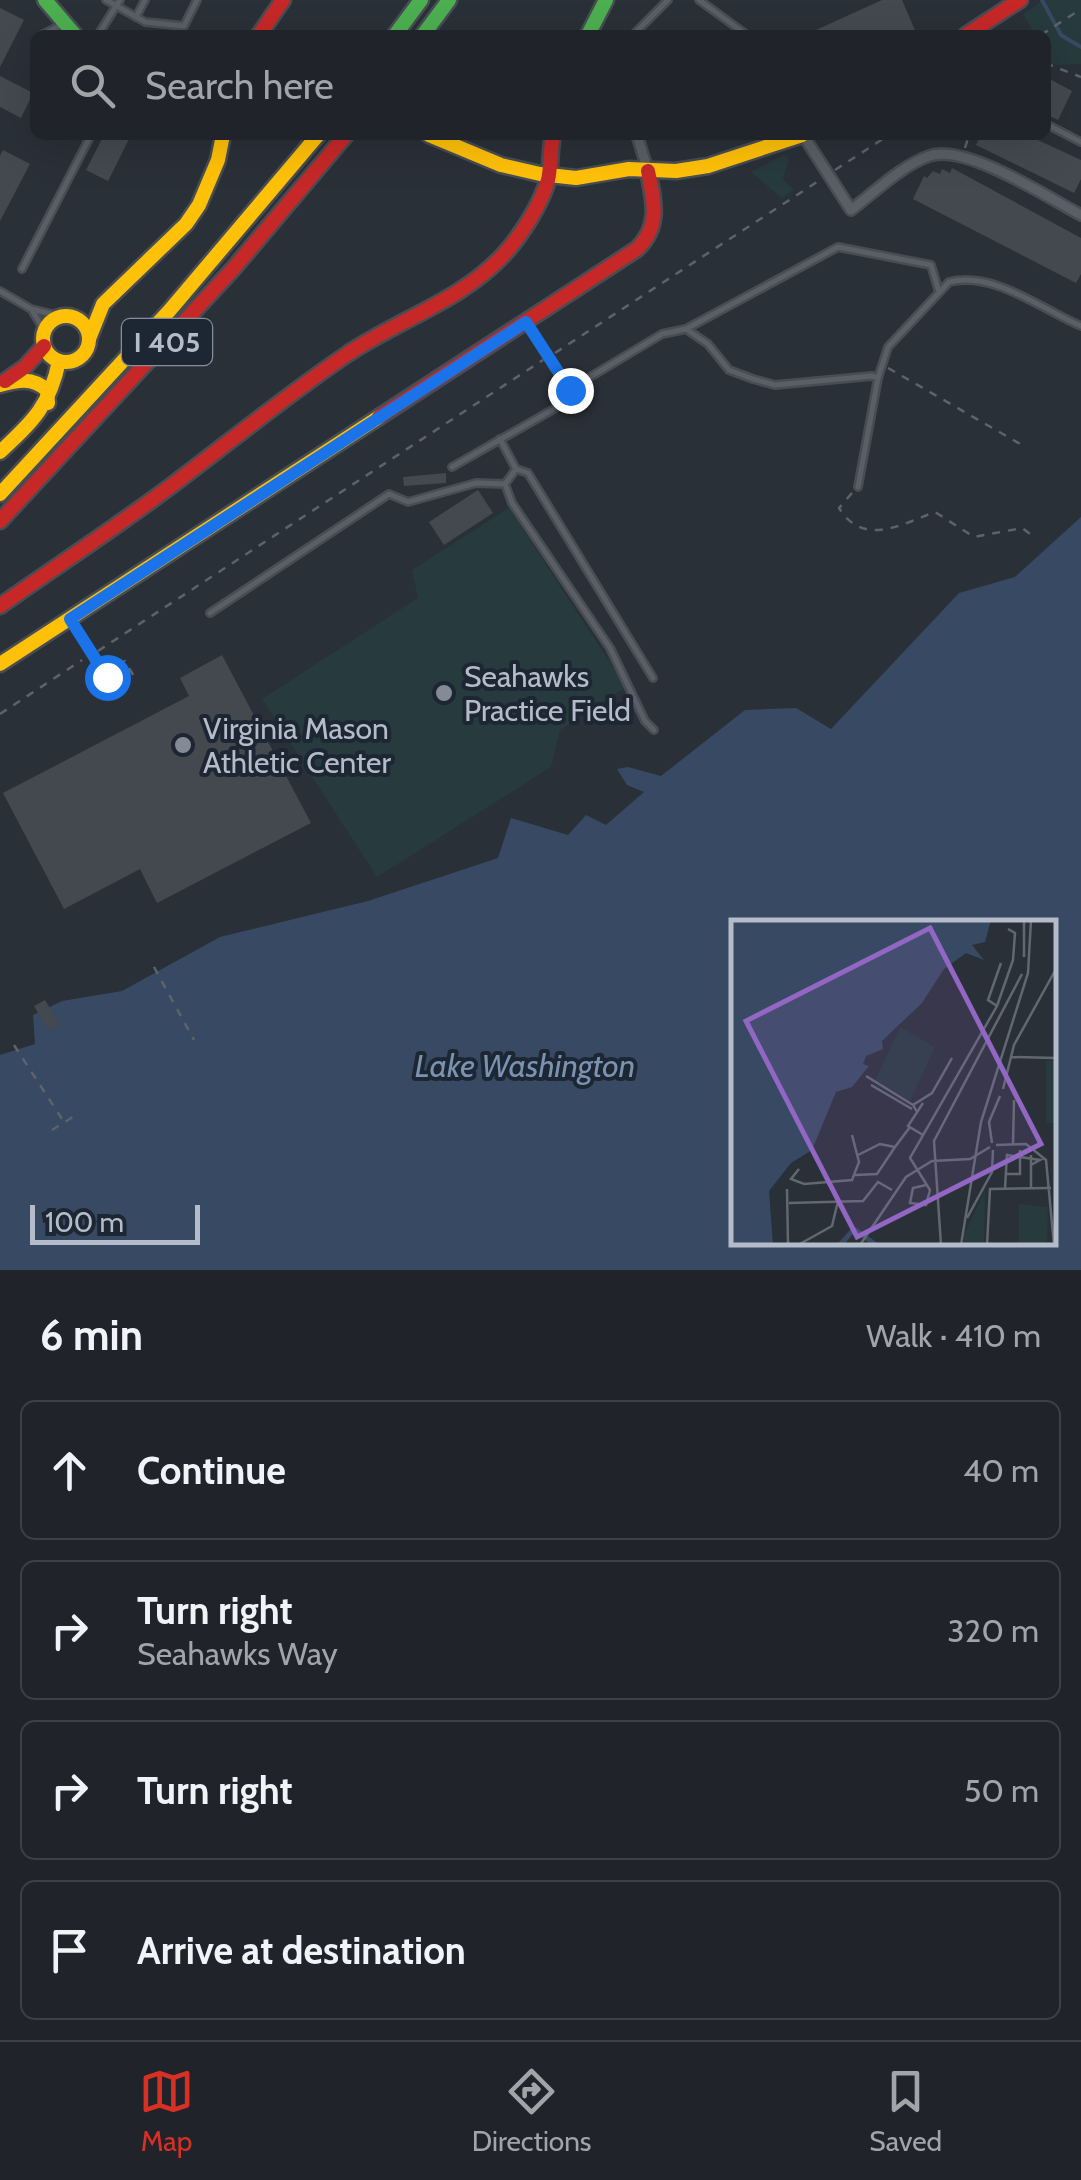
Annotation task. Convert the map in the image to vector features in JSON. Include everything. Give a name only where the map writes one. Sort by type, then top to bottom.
[{"type":"main road","points":[[45,0],[69,29]]},
{"type":"main road","points":[[263,30],[282,0]]},
{"type":"main road","points":[[399,30],[421,0]]},
{"type":"main road","points":[[427,30],[449,0]]},
{"type":"main road","points":[[591,30],[606,0]]},
{"type":"main road","points":[[973,30],[1020,0]]},
{"type":"main road","points":[[0,385],[25,367],[44,338],[67,317],[103,304],[186,224],[218,160],[222,140]]},
{"type":"main road","name":"I 405","points":[[0,494],[170,310],[314,140]]},
{"type":"main road","name":"I 405","points":[[0,521],[158,352],[342,140]]},
{"type":"main road","points":[[438,140],[455,149],[549,177],[581,178],[628,169],[708,166],[790,140]]},
{"type":"main road","points":[[0,606],[173,485],[298,386],[491,268],[523,227],[549,177],[553,140]]},
{"type":"main road","points":[[0,664],[637,249],[652,235],[656,214],[648,171]]},
{"type":"main road","points":[[25,367],[79,358],[103,304]]},
{"type":"main road","points":[[67,317],[85,326],[89,339]]},
{"type":"main road","points":[[0,452],[48,403],[54,390],[57,360],[44,338]]},
{"type":"main road","points":[[0,385],[26,378],[39,381],[48,390],[48,403]]},
{"type":"street","points":[[639,140],[648,171]]},
{"type":"street","points":[[805,140],[850,210],[933,154],[962,156],[1081,214]]},
{"type":"lane","points":[[106,0],[145,22],[184,26],[197,0]]},
{"type":"lane","points":[[101,30],[120,0]]},
{"type":"lane","points":[[136,17],[145,0]]},
{"type":"lane","points":[[638,30],[668,0]]},
{"type":"lane","points":[[700,0],[740,30]]},
{"type":"lane","points":[[1051,127],[1081,142]]},
{"type":"lane","points":[[22,269],[88,140]]},
{"type":"lane","points":[[570,390],[662,334],[686,329],[838,248],[931,265],[939,292]]},
{"type":"lane","points":[[858,487],[878,378],[888,347],[949,282],[963,278],[1018,293],[1081,326]]},
{"type":"lane","points":[[0,291],[31,310],[67,317]]},
{"type":"lane","points":[[31,310],[44,338]]},
{"type":"lane","points":[[452,467],[575,397],[526,322]]},
{"type":"lane","points":[[686,329],[708,344],[728,370],[753,379],[775,384],[878,378]]},
{"type":"lane","points":[[500,440],[516,468],[528,473],[653,678]]},
{"type":"lane","points":[[516,468],[506,484],[512,503],[610,648],[645,722],[654,730]]},
{"type":"lane","points":[[210,613],[389,494],[408,502],[476,483],[506,484]]},
{"type":"lane","points":[[70,619],[114,690]]},
{"type":"path","points":[[1048,30],[1081,9]]},
{"type":"path","points":[[1051,65],[1081,77]]},
{"type":"path","points":[[836,170],[881,140]]},
{"type":"path","points":[[962,156],[968,140]]},
{"type":"path","points":[[554,354],[820,180]]},
{"type":"path","points":[[100,649],[542,361]]},
{"type":"path","points":[[882,364],[1022,446]]},
{"type":"path","points":[[858,487],[839,508],[848,523],[874,532],[935,512],[974,537],[1022,528],[1030,534]]},
{"type":"path","points":[[0,714],[86,657]]},
{"type":"path","points":[[100,664],[118,657],[135,678]]},
{"type":"path","points":[[154,967],[194,1040]]},
{"type":"path","points":[[14,1045],[64,1122]]},
{"type":"path","points":[[52,1130],[76,1115]]},
{"type":"green space","points":[[1044,0],[1081,0],[1081,64],[1051,65],[1051,30],[1032,30],[1023,14]]},
{"type":"green space","points":[[784,155],[789,158],[783,179],[794,190],[782,198],[751,172]]},
{"type":"green space","name":"Seahawks Practice Field","points":[[509,508],[626,687],[560,730],[551,767],[377,877],[262,699],[418,598],[412,570]]},
{"type":"water","name":"Lake Washington","points":[[1081,517],[1081,1270],[0,1270],[0,1055],[35,1044],[33,1015],[62,1001],[122,991],[220,937],[368,901],[498,858],[511,818],[568,835],[586,815],[606,825],[644,792],[627,785],[617,769],[628,767],[661,776],[745,710],[796,708],[831,729],[959,593],[1015,577]]},
{"type":"building","points":[[882,0],[902,0],[915,30],[816,30]]},
{"type":"building","points":[[0,8],[24,20],[0,67]]},
{"type":"building","points":[[0,76],[30,91],[21,118],[0,107]]},
{"type":"building","points":[[1051,80],[1072,91],[1058,120],[1051,116]]},
{"type":"building","points":[[101,140],[128,140],[108,181],[86,170]]},
{"type":"building","points":[[978,140],[1038,140],[1081,160],[1081,179],[1074,193],[976,145]]},
{"type":"building","points":[[3,150],[30,164],[0,221],[0,156]]},
{"type":"building","points":[[952,168],[1081,238],[1081,274],[1076,283],[913,199],[924,176],[927,178],[933,171],[940,174],[942,169],[950,173]]},
{"type":"building","points":[[446,473],[446,483],[404,486],[403,477]]},
{"type":"building","points":[[478,490],[493,513],[444,545],[429,522]]},
{"type":"building","name":"Virginia Mason Athletic Center","points":[[222,655],[311,823],[157,903],[140,869],[64,909],[3,793],[189,696],[180,678]]},
{"type":"building","points":[[45,1000],[60,1025],[49,1031],[34,1006]]},
{"type":"waterway","points":[[1042,0],[1061,35],[1081,47]]},
{"type":"traffic: fast","points":[[45,0],[71,30]]},
{"type":"traffic: fast","points":[[399,30],[421,0]]},
{"type":"traffic: fast","points":[[427,30],[449,0]]},
{"type":"traffic: fast","points":[[591,30],[606,0]]},
{"type":"traffic: slow","points":[[89,339],[103,304],[186,224],[199,205],[222,140]]},
{"type":"traffic: slow","points":[[0,494],[170,310],[314,140]]},
{"type":"traffic: slow","points":[[441,140],[501,165],[576,178],[629,169],[676,171],[708,166],[787,140]]},
{"type":"traffic: slow","points":[[66,316],[82,323],[89,339],[82,355],[66,362],[50,355],[43,339],[50,323],[66,316]]},
{"type":"traffic: slow","points":[[0,452],[38,412],[59,361]]},
{"type":"traffic: slow","points":[[0,385],[36,383],[47,390],[48,403]]},
{"type":"traffic: slow","points":[[0,664],[379,417]]},
{"type":"traffic: jam","points":[[262,30],[283,0]]},
{"type":"traffic: jam","points":[[974,30],[1020,0]]},
{"type":"traffic: jam","points":[[0,521],[233,269],[342,140]]},
{"type":"traffic: jam","points":[[0,606],[153,499],[346,355],[450,296],[489,269],[518,237],[541,199],[549,175],[552,140]]},
{"type":"traffic: jam","points":[[379,417],[637,249],[653,222],[648,171]]},
{"type":"traffic: jam","points":[[5,381],[44,346]]},
{"type":"place","name":"Seahawks Practice Field","points":[[444,693]]},
{"type":"place","name":"Virginia Mason Athletic Center","points":[[183,745]]},
{"type":"route","points":[[107,677],[70,619],[526,322],[570,390]]}]
